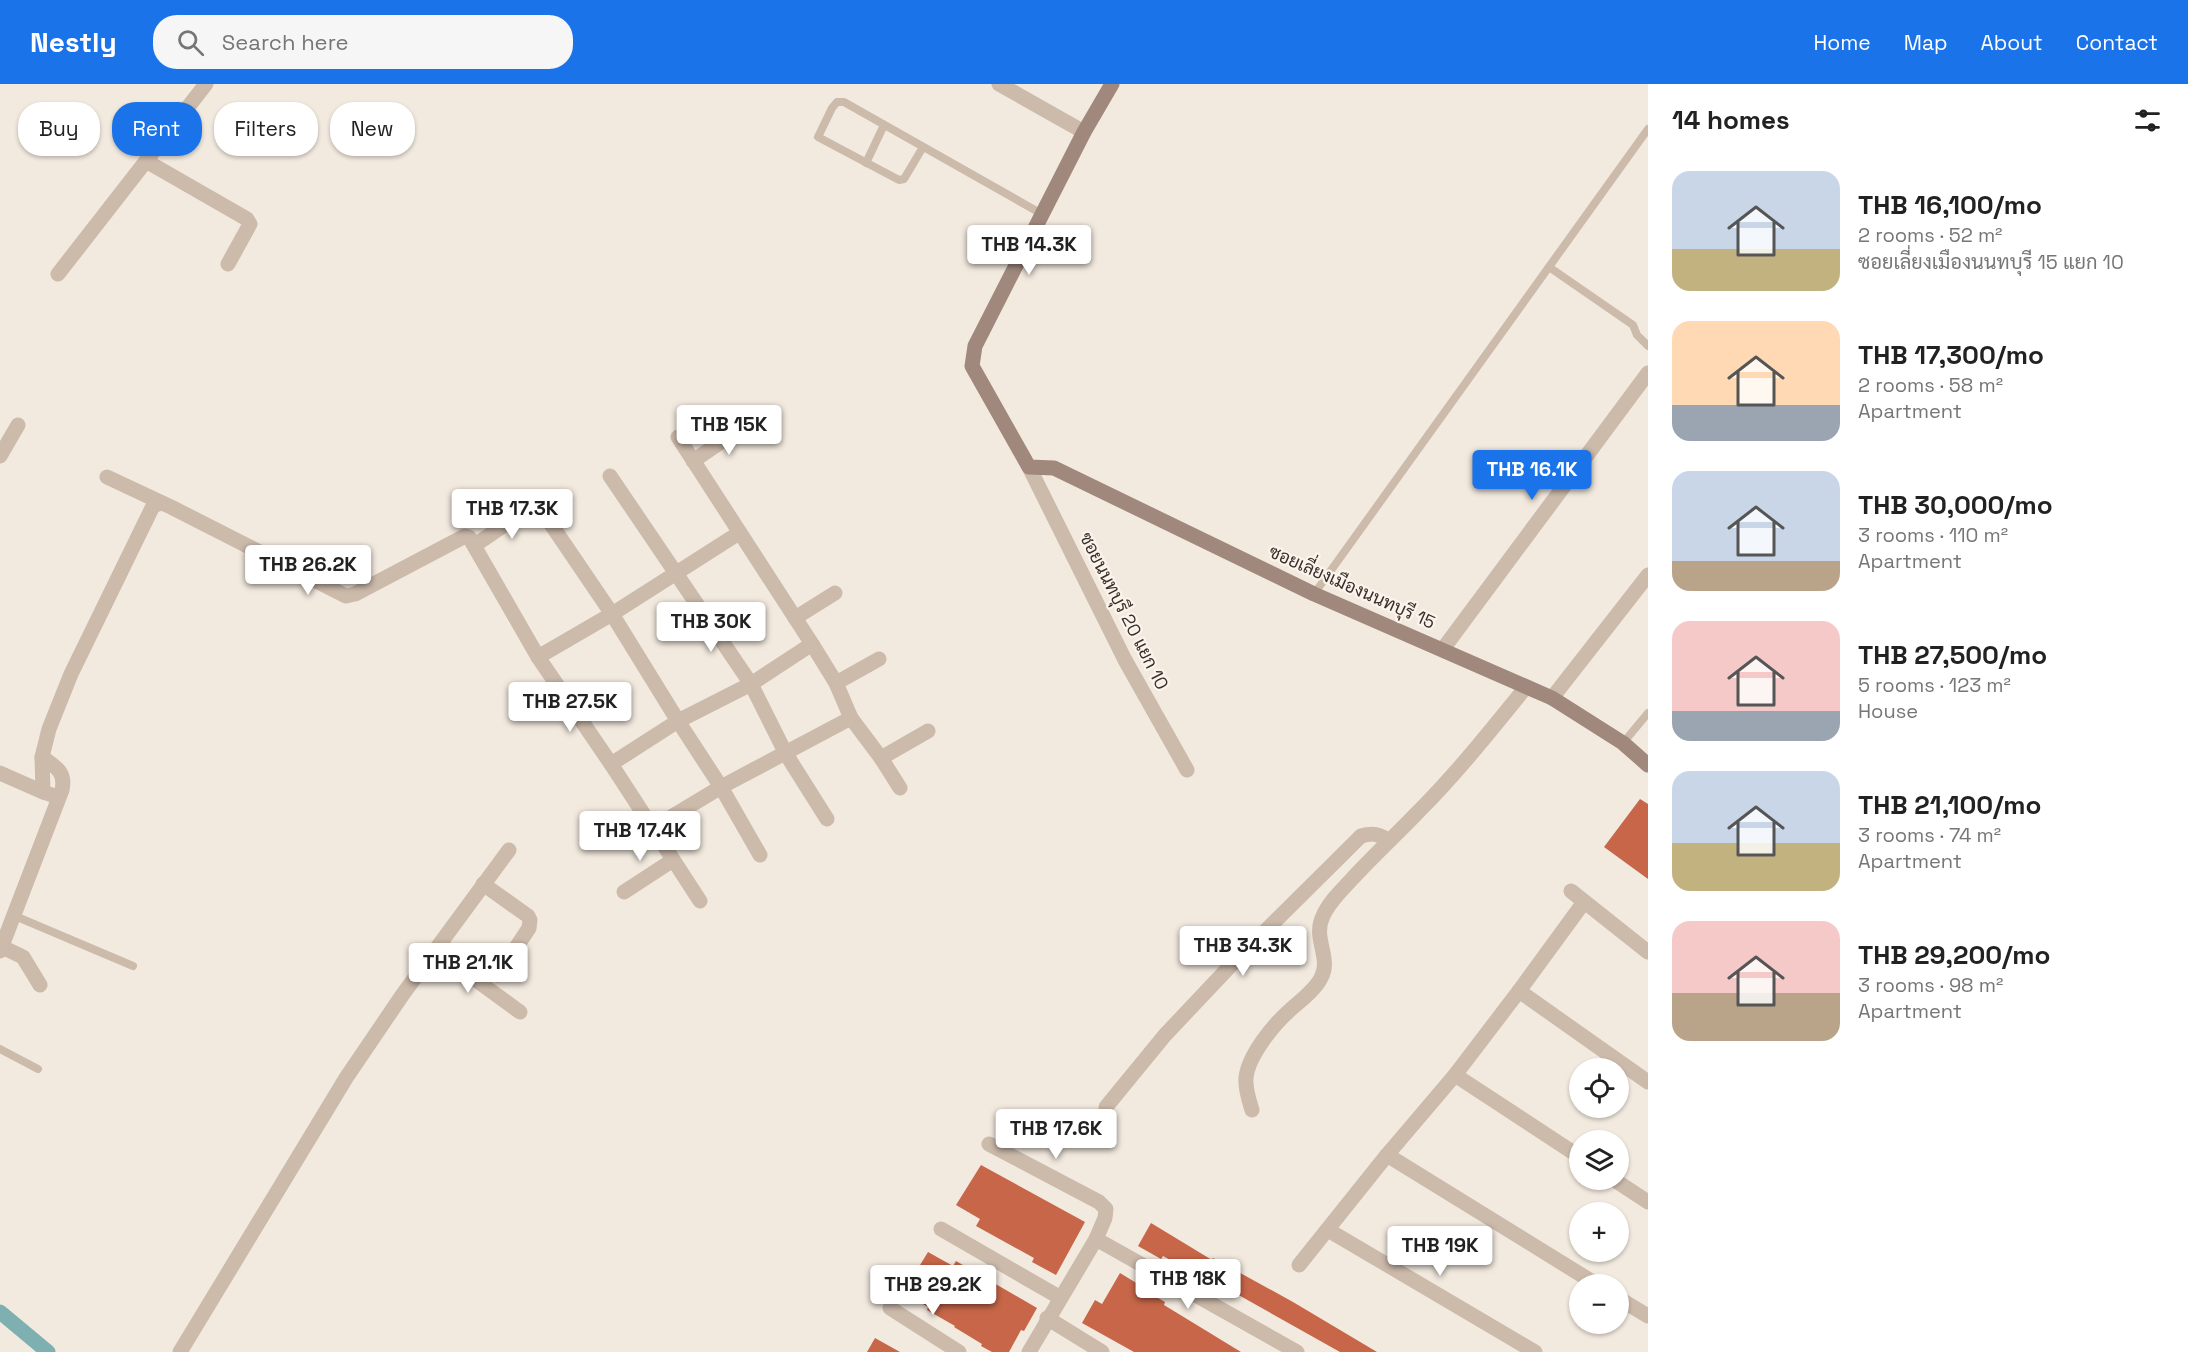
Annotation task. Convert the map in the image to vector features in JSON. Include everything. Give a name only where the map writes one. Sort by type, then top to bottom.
[{"type":"street","points":[[58,274],[206,84]]},
{"type":"street","points":[[999,84],[1084,132]]},
{"type":"street","points":[[1029,467],[972,366],[973,355],[975,346],[1084,132],[1112,84]]},
{"type":"street","points":[[146,162],[247,219],[250,224],[228,264]]},
{"type":"street","points":[[1443,649],[1648,373]]},
{"type":"street","points":[[693,461],[747,423]]},
{"type":"street","points":[[0,456],[18,425]]},
{"type":"street","points":[[678,437],[812,644],[836,683],[851,718],[900,788]]},
{"type":"street","name":"ซอยเลี่ยงเมืองนนทบุรี 15","points":[[1029,467],[1054,468],[1314,594],[1552,698],[1623,744],[1648,765]]},
{"type":"street","name":"ซอยนนทบุรี 20 แยก 10","points":[[1029,467],[1125,660],[1187,770]]},
{"type":"street","points":[[610,476],[751,684],[786,754],[827,819]]},
{"type":"street","points":[[107,477],[346,596],[355,594],[465,536],[469,537],[538,657],[611,764],[700,902]]},
{"type":"street","points":[[43,792],[42,758],[49,729],[71,674],[153,506],[160,503]]},
{"type":"street","points":[[475,545],[532,506],[538,505],[612,614],[722,787],[760,855]]},
{"type":"street","points":[[538,657],[612,614],[739,532]]},
{"type":"street","points":[[1552,698],[1648,574]]},
{"type":"street","points":[[795,618],[835,593]]},
{"type":"street","points":[[611,764],[678,721],[751,684],[812,644]]},
{"type":"street","points":[[836,683],[879,659]]},
{"type":"street","points":[[1252,1110],[1246,1077],[1250,1063],[1279,1019],[1316,986],[1322,977],[1324,961],[1318,932],[1323,914],[1387,840],[1418,812],[1481,743],[1526,687]]},
{"type":"street","points":[[653,828],[722,787],[851,718]]},
{"type":"street","points":[[881,758],[928,731]]},
{"type":"street","points":[[40,985],[23,957],[1,949],[64,782],[59,769],[42,758]]},
{"type":"street","points":[[0,773],[58,797]]},
{"type":"street","points":[[1106,1107],[1165,1035],[1314,880],[1361,836],[1369,833],[1377,834],[1387,840]]},
{"type":"street","points":[[180,1352],[346,1078],[435,950],[509,850]]},
{"type":"street","points":[[624,892],[673,860]]},
{"type":"street","points":[[483,884],[528,916],[530,920],[529,928],[498,975]]},
{"type":"street","points":[[1571,891],[1648,952]]},
{"type":"street","points":[[1299,1265],[1455,1075],[1584,902]]},
{"type":"street","points":[[435,950],[520,1011]]},
{"type":"street","points":[[1519,991],[1648,1082]]},
{"type":"street","points":[[1455,1075],[1569,1150]]},
{"type":"street","points":[[990,1144],[1104,1205],[1106,1214],[1096,1239],[1059,1297],[1029,1352]]},
{"type":"street","points":[[1387,1155],[1580,1274]]},
{"type":"street","points":[[1629,1190],[1648,1202]]},
{"type":"street","points":[[941,1229],[1059,1297]]},
{"type":"street","points":[[1328,1230],[1535,1352]]},
{"type":"street","points":[[1096,1239],[1293,1351]]},
{"type":"street","points":[[1629,1305],[1648,1316]]},
{"type":"street","points":[[890,1308],[959,1352]]},
{"type":"street","points":[[1047,1318],[1102,1352]]},
{"type":"lane","points":[[923,147],[904,179],[893,178],[818,136],[837,102],[844,102],[1042,214]]},
{"type":"lane","points":[[866,162],[884,125]]},
{"type":"lane","points":[[1314,594],[1648,129]]},
{"type":"lane","points":[[1549,267],[1634,325],[1637,335],[1648,346]]},
{"type":"lane","points":[[1623,744],[1648,714]]},
{"type":"lane","points":[[15,916],[133,966]]},
{"type":"lane","points":[[0,1049],[38,1069]]},
{"type":"building","points":[[1640,799],[1648,804],[1648,879],[1604,847]]},
{"type":"building","points":[[981,1165],[1085,1222],[1056,1275],[1032,1262],[1034,1258],[976,1226],[980,1219],[956,1205]]},
{"type":"building","points":[[1151,1223],[1212,1260],[1213,1258],[1293,1302],[1377,1352],[1340,1352],[1194,1270],[1193,1272],[1163,1256],[1161,1259],[1138,1246]]},
{"type":"building","points":[[928,1252],[953,1266],[956,1261],[1037,1308],[1009,1352],[992,1352],[981,1346],[982,1344],[901,1291]]},
{"type":"building","points":[[1120,1273],[1165,1302],[1164,1305],[1241,1352],[1134,1352],[1082,1323],[1095,1300],[1102,1304]]},
{"type":"building","points":[[875,1338],[900,1352],[867,1352]]},
{"type":"waterway","points":[[0,1312],[48,1352]]}]
